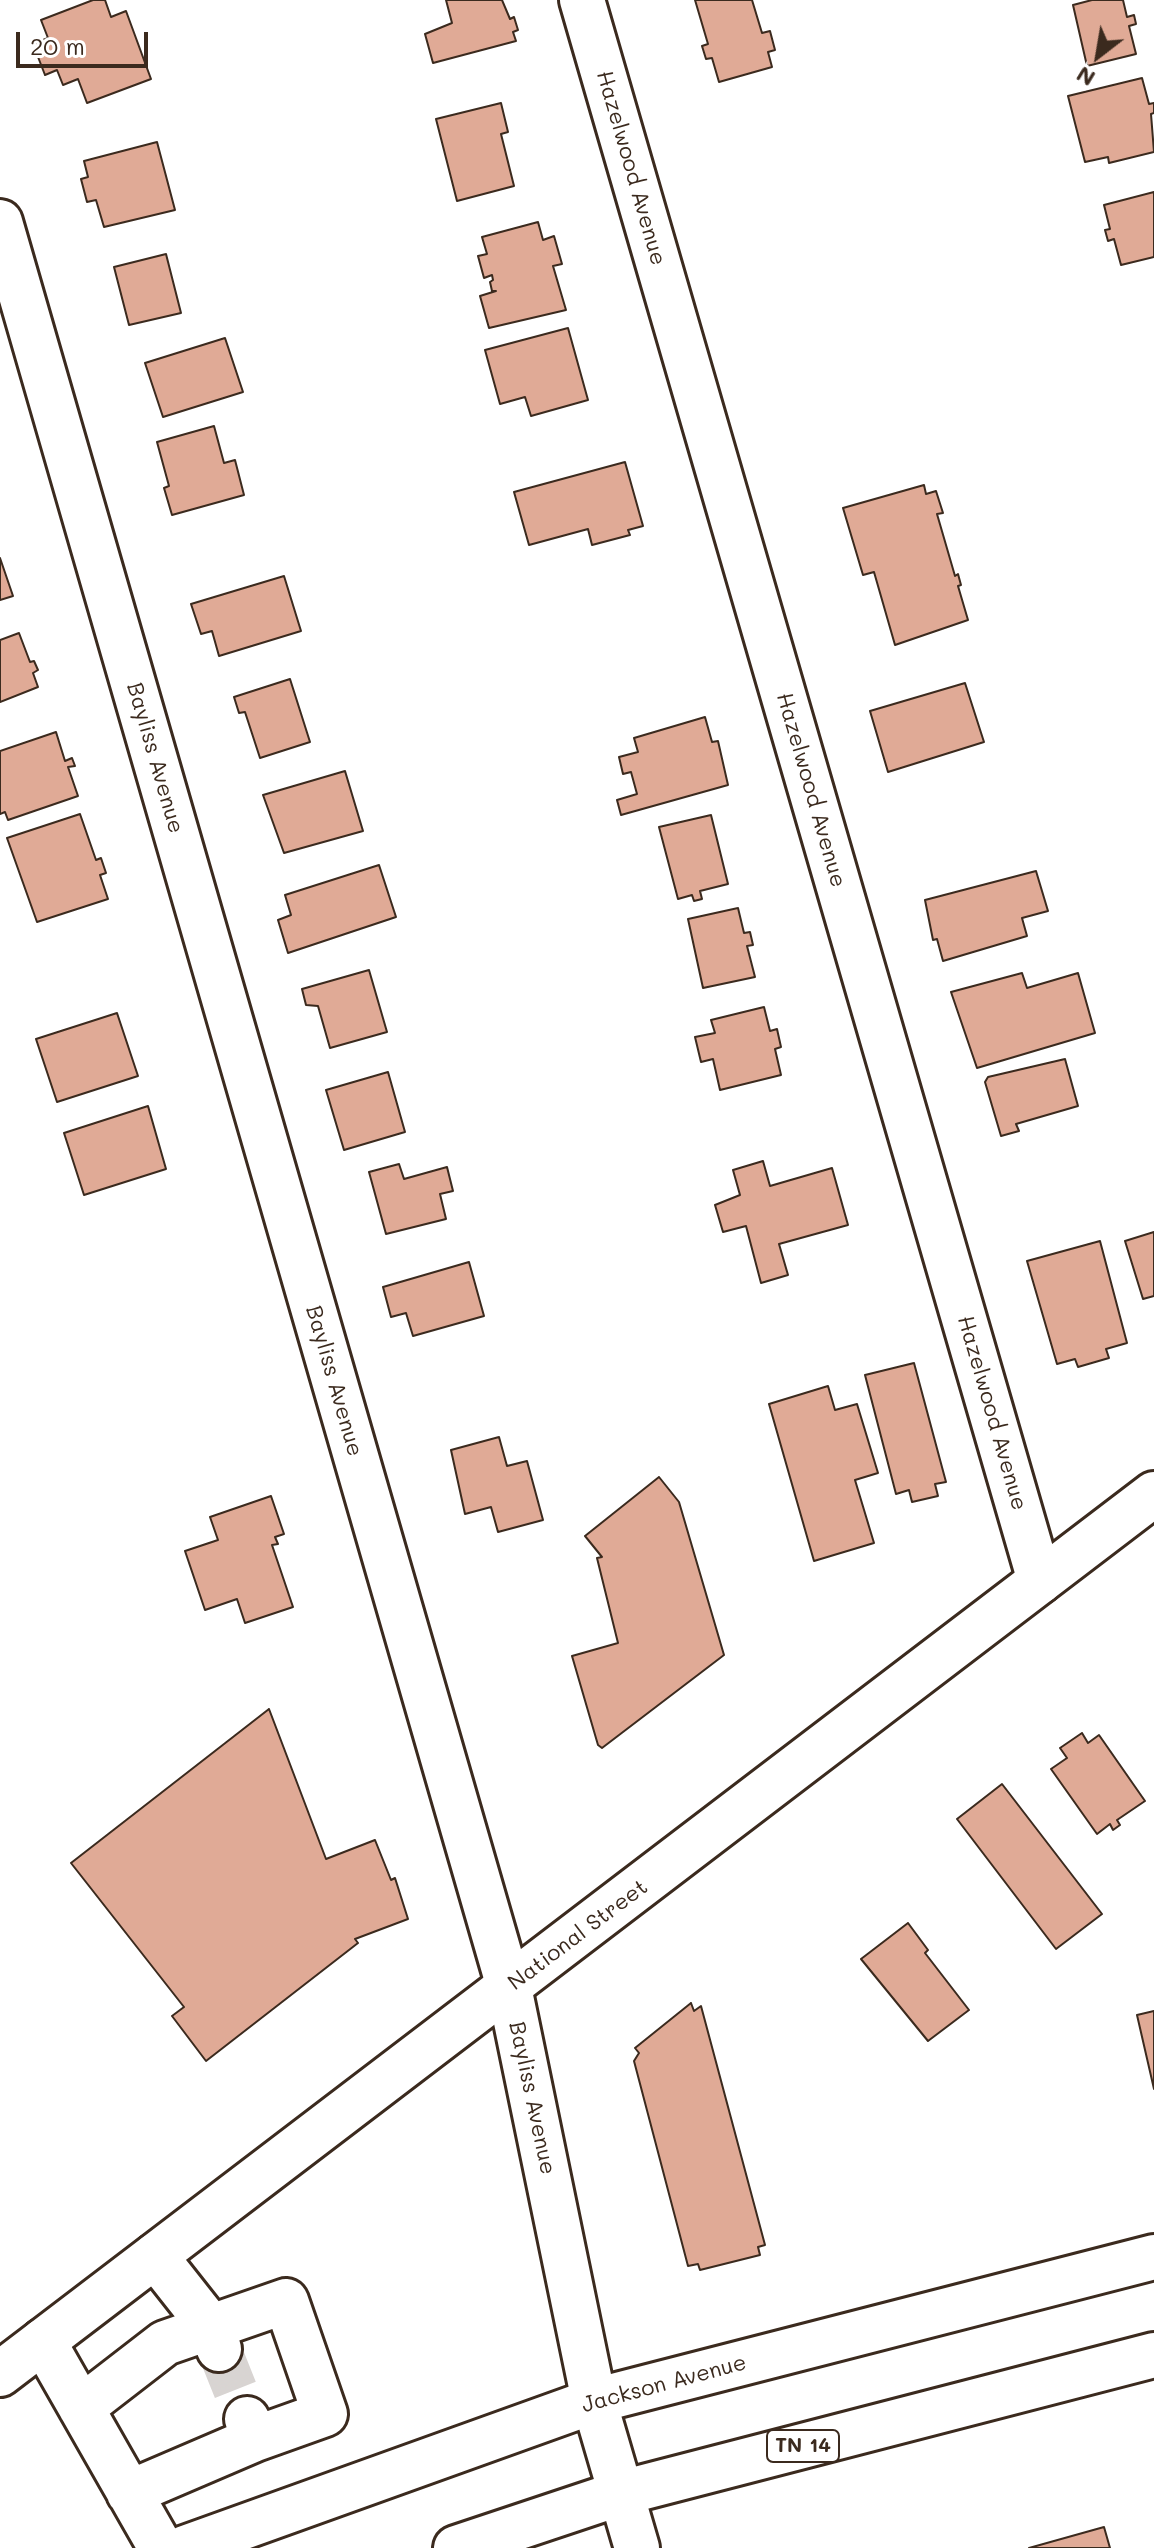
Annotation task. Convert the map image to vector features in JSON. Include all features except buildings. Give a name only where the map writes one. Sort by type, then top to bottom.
[{"type":"street","name":"Hazelwood Avenue","points":[[582,0],[1040,1581]]},
{"type":"street","name":"Bayliss Avenue","points":[[0,222],[509,1987],[594,2401],[637,2548]]},
{"type":"street","name":"National Street","points":[[0,2374],[1154,1494]]},
{"type":"street","points":[[155,2256],[215,2338]]},
{"type":"street","name":"Jackson Avenue","points":[[185,2548],[594,2401],[1154,2257]]},
{"type":"street","points":[[81,2408],[165,2343],[215,2338],[286,2301],[325,2414],[251,2429],[129,2493]]},
{"type":"street","points":[[43,2341],[161,2548]]},
{"type":"street","name":"TN 14","points":[[456,2548],[621,2493],[1154,2355]]},
{"type":"tunnel","points":[[219,2349],[247,2419]]}]
